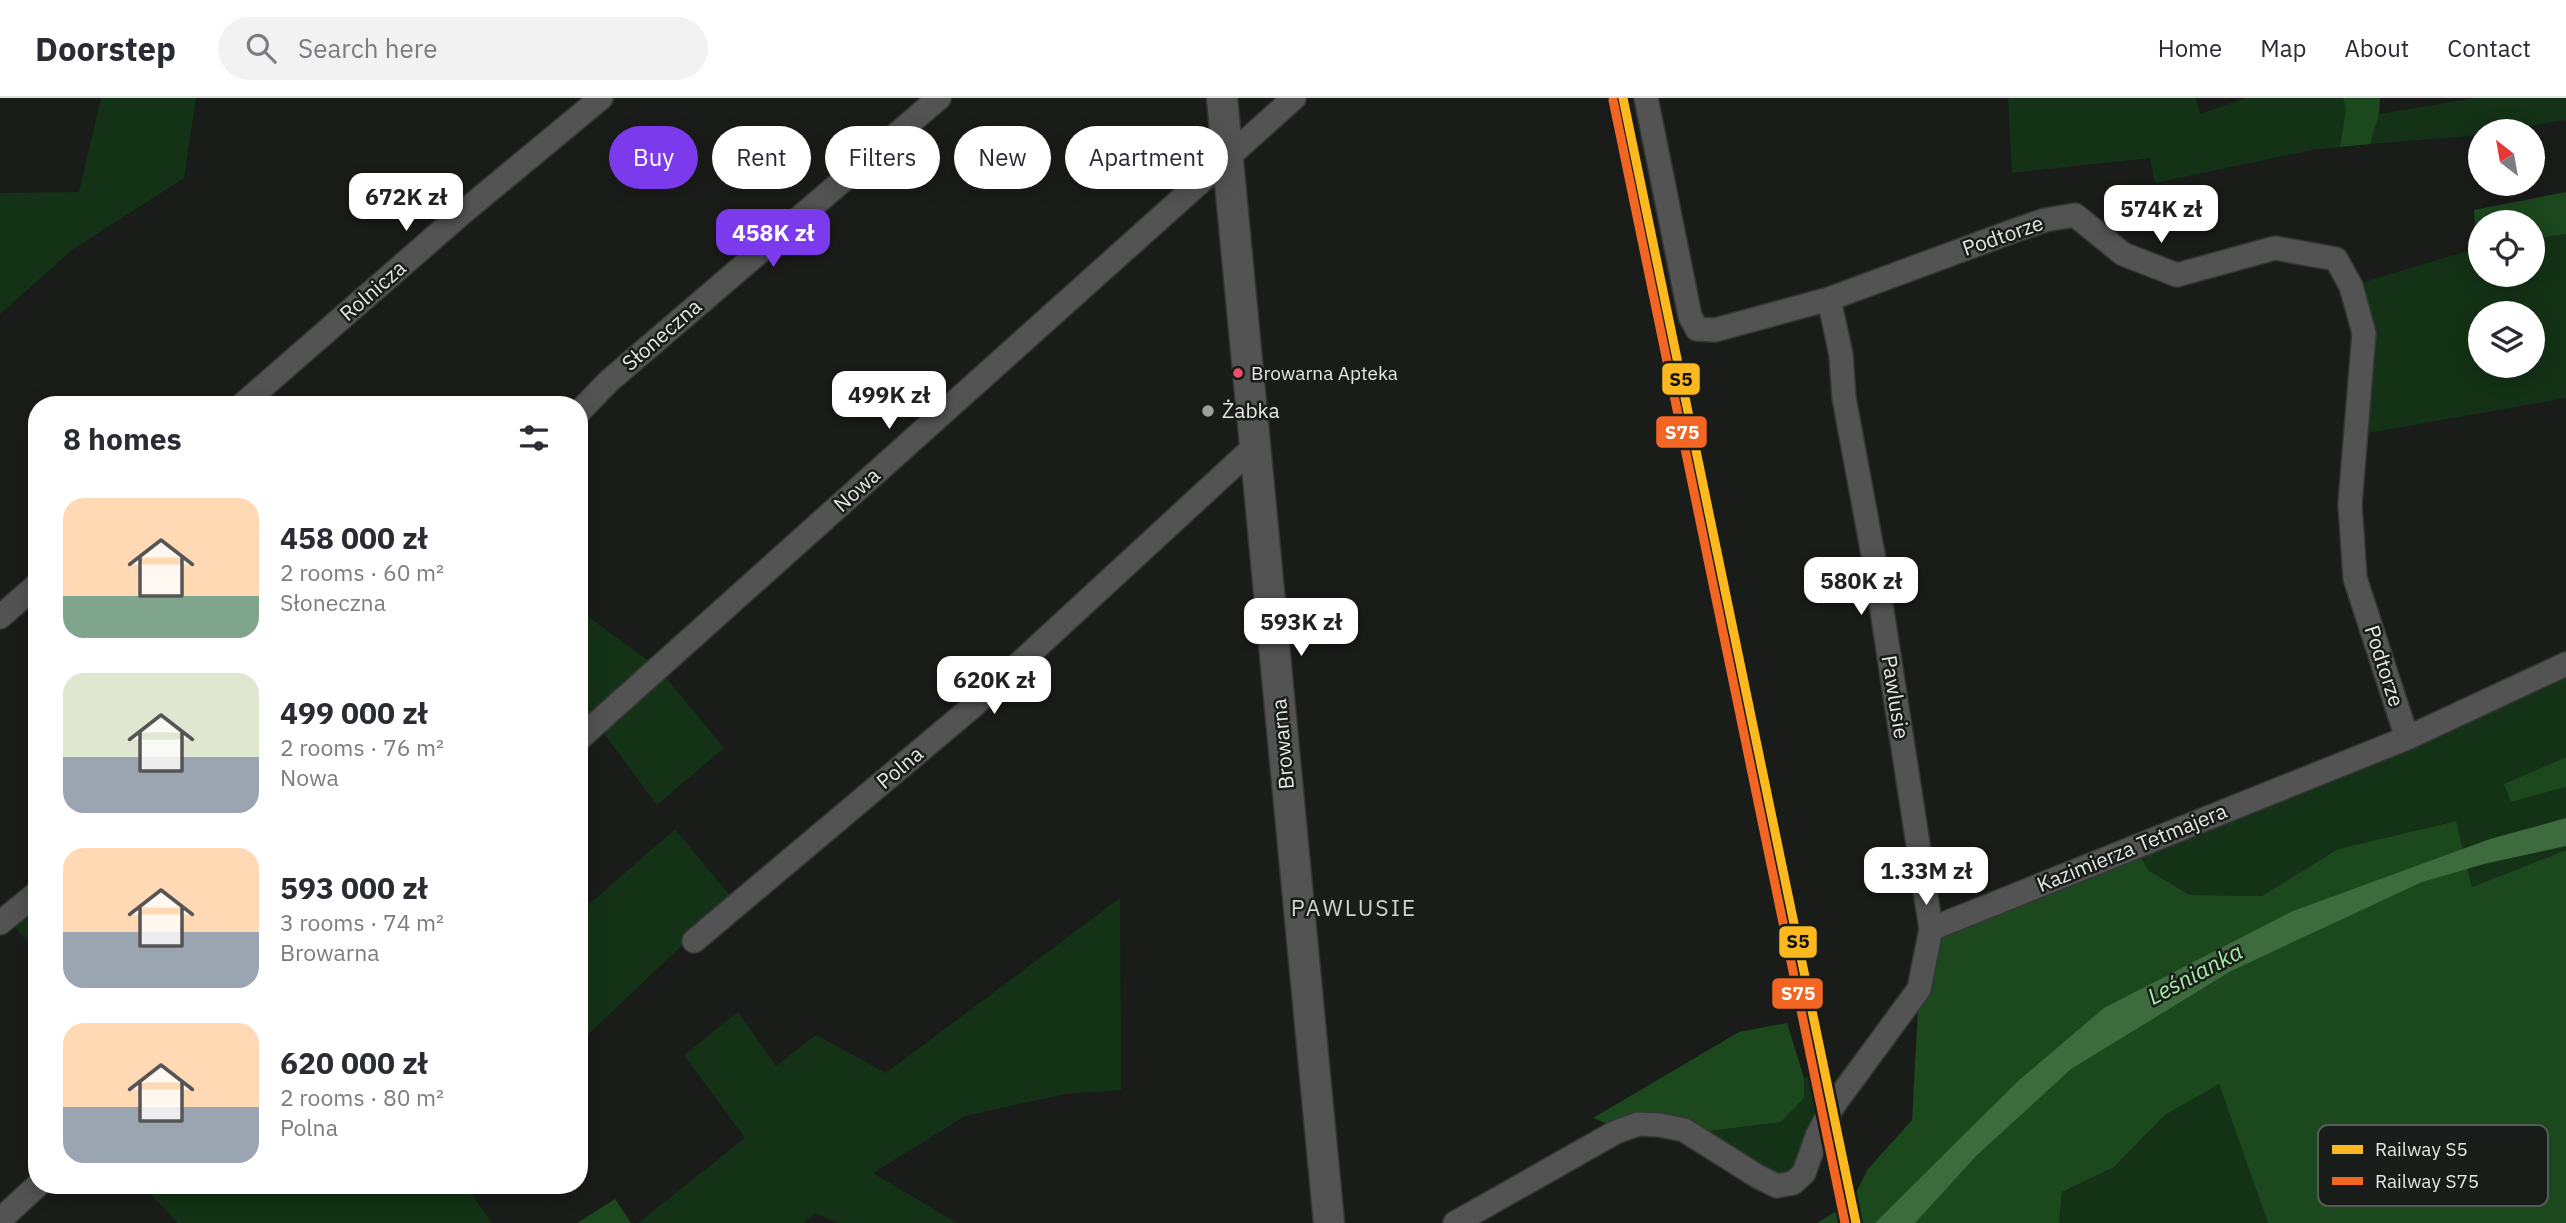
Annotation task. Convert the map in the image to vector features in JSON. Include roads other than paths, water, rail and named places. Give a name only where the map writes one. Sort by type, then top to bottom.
[{"type":"street","name":"Rolnicza","points":[[252,396],[461,214],[601,98]]},
{"type":"street","name":"Słoneczna","points":[[588,402],[608,381],[939,98]]},
{"type":"street","name":"Browarna","points":[[1222,98],[1225,126]]},
{"type":"street","name":"Nowa","points":[[1228,156],[1294,98]]},
{"type":"street","name":"Podtorze","points":[[1646,98],[1690,316],[1697,329],[1715,330],[1829,299],[2015,230],[2045,220],[2075,215],[2123,254],[2177,275],[2275,248],[2336,259],[2351,286],[2364,333],[2350,504],[2355,578],[2407,738]]},
{"type":"street","name":"Browarna","points":[[1228,156],[1329,1223]]},
{"type":"street","name":"Nowa","points":[[588,731],[1191,189]]},
{"type":"street","name":"Pawlusie","points":[[1829,299],[1841,355],[1844,398],[1875,565],[1931,929]]},
{"type":"street","name":"Polna","points":[[694,941],[972,708],[1255,446]]},
{"type":"street","points":[[0,617],[28,593]]},
{"type":"street","name":"Kazimierza Tetmajera","points":[[1931,929],[2407,738],[2566,664]]},
{"type":"street","points":[[0,923],[28,900]]},
{"type":"street","points":[[1455,1223],[1604,1139],[1638,1124],[1684,1130],[1777,1186],[1793,1183],[1804,1173],[1817,1136],[1832,1106],[1919,989],[1931,929]]},
{"type":"street","points":[[0,1220],[28,1194]]},
{"type":"water","name":"Leśnianka","points":[[2566,818],[2566,846],[2484,864],[2422,882],[2231,971],[2071,1069],[1976,1156],[1915,1223],[1875,1223],[2017,1082],[2104,1008],[2293,911],[2490,839]]},
{"type":"rail line","name":"S5","points":[[1623,98],[1856,1223]]},
{"type":"rail line","name":"S75","points":[[1613,100],[1845,1223]]},
{"type":"place","name":"Browarna Apteka","points":[[1238,373]]},
{"type":"place","name":"Żabka","points":[[1208,411]]},
{"type":"district","name":"PAWLUSIE","points":[[1354,908]]}]
